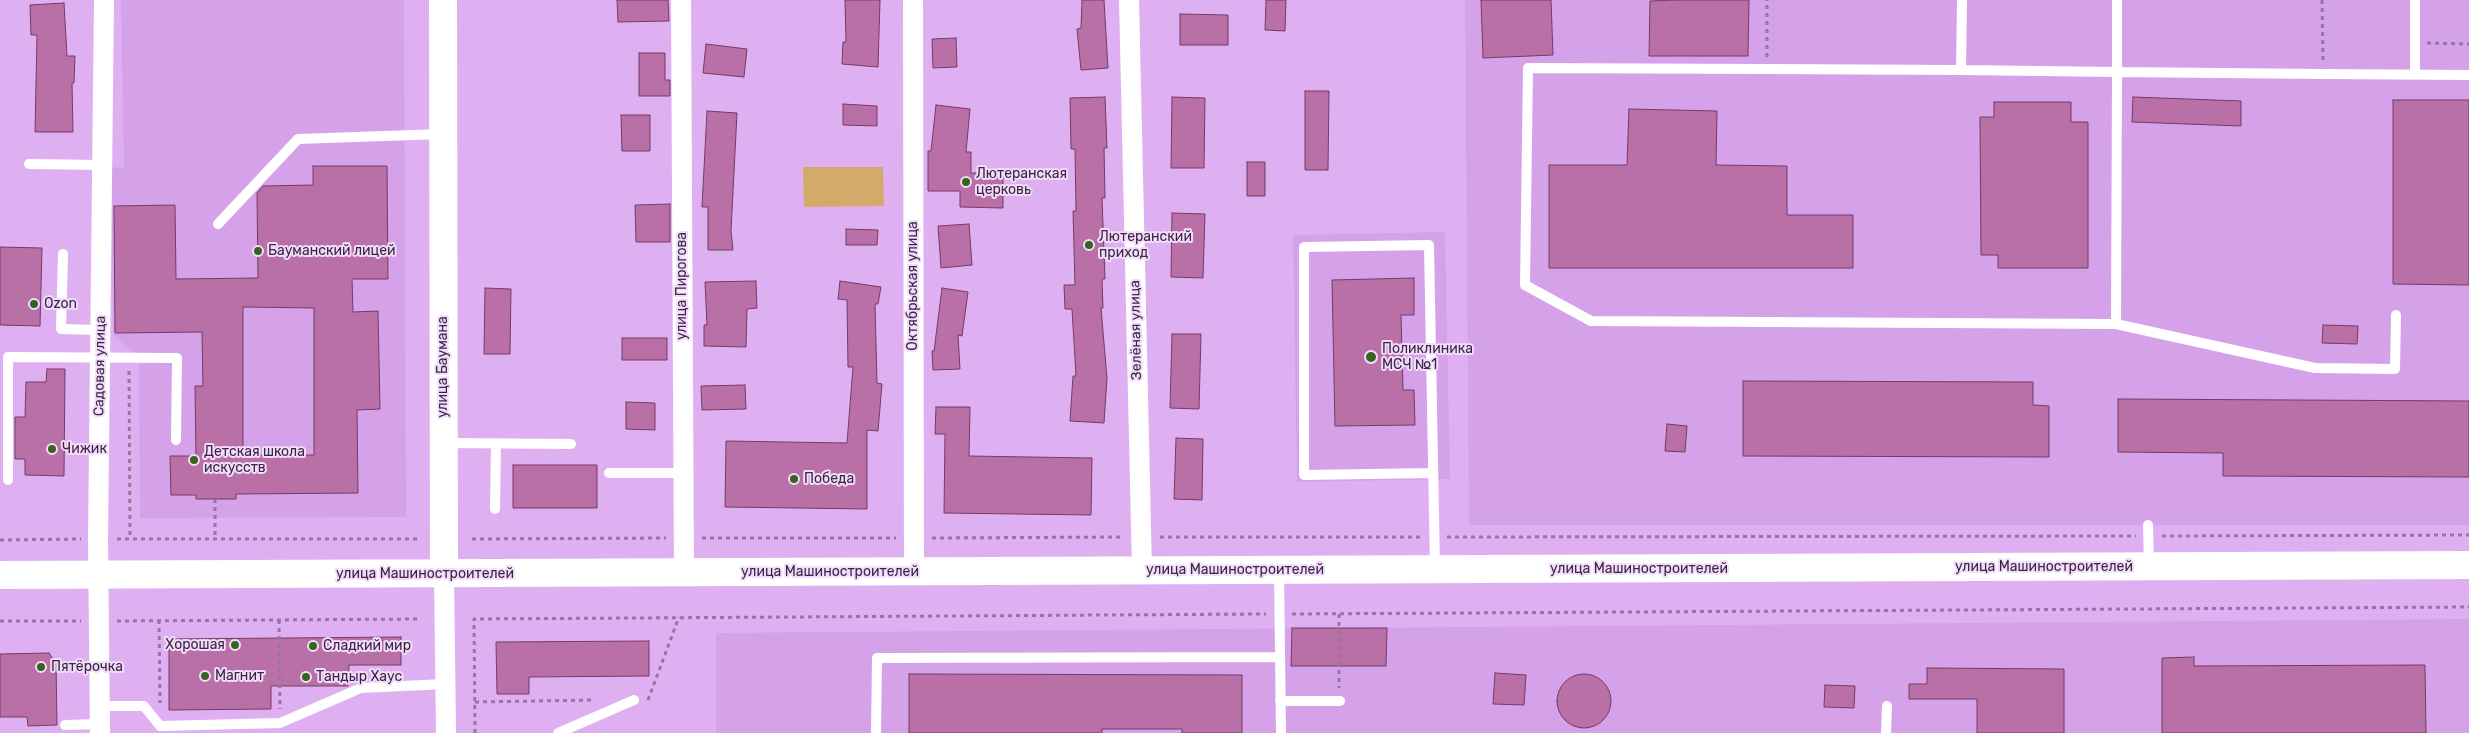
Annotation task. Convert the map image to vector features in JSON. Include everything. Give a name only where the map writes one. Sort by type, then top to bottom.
[{"type":"main road","name":"улица Баумана","points":[[443,0],[444,574]]},
{"type":"main road","name":"улица Машиностроителей","points":[[0,575],[2469,565]]},
{"type":"street","name":"Садовая улица","points":[[99,721],[98,539],[104,0]]},
{"type":"street","name":"улица Пирогова","points":[[681,0],[684,573]]},
{"type":"street","name":"Октябрьская улица","points":[[913,0],[914,572]]},
{"type":"street","name":"Зелёная улица","points":[[1129,0],[1142,571]]},
{"type":"street","name":"улица Баумана","points":[[444,574],[446,733]]},
{"type":"lane","points":[[1961,70],[1962,0]]},
{"type":"lane","points":[[2116,324],[2117,0]]},
{"type":"lane","points":[[2415,0],[2415,75]]},
{"type":"lane","points":[[2396,315],[2395,369],[2315,368],[2116,324],[1591,321],[1525,285],[1528,68],[1766,68],[2469,75]]},
{"type":"lane","points":[[218,224],[298,139],[443,134]]},
{"type":"lane","points":[[29,164],[102,165]]},
{"type":"lane","points":[[1433,473],[1304,474],[1304,247],[1429,245],[1435,570]]},
{"type":"lane","points":[[63,254],[61,329],[100,330]]},
{"type":"lane","points":[[8,480],[8,357],[177,358],[176,440]]},
{"type":"lane","points":[[443,443],[571,444]]},
{"type":"lane","points":[[495,509],[496,443]]},
{"type":"lane","points":[[609,473],[683,473]]},
{"type":"lane","points":[[2148,530],[2149,566]]},
{"type":"lane","points":[[1279,570],[1280,733]]},
{"type":"lane","points":[[876,733],[877,658],[1280,658]]},
{"type":"lane","points":[[64,725],[99,721],[144,706],[160,726],[280,723],[361,688],[445,684]]},
{"type":"lane","points":[[558,733],[634,700]]},
{"type":"lane","points":[[1280,701],[1340,701]]},
{"type":"lane","points":[[1886,733],[1887,706]]},
{"type":"path","points":[[1766,68],[1767,0]]},
{"type":"path","points":[[2322,0],[2324,74]]},
{"type":"path","points":[[2415,43],[2469,44]]},
{"type":"path","points":[[215,499],[215,539]]},
{"type":"path","points":[[472,539],[1434,537],[2148,530],[2469,535]]},
{"type":"path","points":[[0,540],[421,539]]},
{"type":"path","points":[[475,733],[474,618],[2469,607]]},
{"type":"path","points":[[1338,614],[1340,701]]},
{"type":"path","points":[[475,702],[649,700],[679,617]]},
{"type":"path","points":[[0,621],[421,619]]},
{"type":"path","points":[[159,620],[160,726]]},
{"type":"path","points":[[279,620],[280,723]]},
{"type":"shaded area","name":"Бауманский лицей","points":[[121,0],[404,0],[406,517],[140,518],[139,357],[113,335],[111,168],[124,167]]},
{"type":"shaded area","points":[[1465,0],[2469,0],[2469,525],[1469,525]]},
{"type":"shaded area","points":[[803,167],[883,167],[884,206],[804,207]]},
{"type":"shaded area","name":"Поликлиника МСЧ №1","points":[[1445,232],[1450,479],[1297,482],[1293,235]]},
{"type":"shaded area","points":[[2469,619],[2469,733],[716,733],[716,633]]},
{"type":"building","points":[[617,0],[668,0],[669,21],[618,22]]},
{"type":"building","points":[[845,0],[880,0],[878,67],[842,64],[843,42],[846,42]]},
{"type":"building","points":[[1082,0],[1104,0],[1108,68],[1081,70],[1077,29],[1081,28]]},
{"type":"building","points":[[1266,0],[1286,0],[1285,31],[1265,30]]},
{"type":"building","points":[[1481,0],[1551,0],[1553,55],[1483,58]]},
{"type":"building","points":[[1749,0],[1748,56],[1649,56],[1650,1]]},
{"type":"building","points":[[64,3],[67,56],[75,56],[74,83],[72,83],[73,132],[35,132],[37,35],[31,35],[30,5]]},
{"type":"building","points":[[1180,14],[1228,15],[1228,45],[1180,45]]},
{"type":"building","points":[[956,38],[957,67],[933,68],[932,39]]},
{"type":"building","points":[[706,44],[747,49],[744,77],[703,73]]},
{"type":"building","points":[[639,53],[665,53],[665,80],[670,80],[670,96],[639,96]]},
{"type":"building","points":[[1305,91],[1329,91],[1328,170],[1305,170]]},
{"type":"building","points":[[1105,97],[1107,148],[1104,148],[1105,198],[1102,198],[1105,279],[1102,279],[1103,308],[1101,308],[1107,378],[1104,423],[1070,421],[1073,376],[1076,376],[1072,309],[1065,309],[1064,285],[1075,285],[1073,211],[1076,211],[1075,149],[1071,149],[1070,98]]},
{"type":"building","points":[[1172,97],[1205,98],[1204,168],[1171,168]]},
{"type":"building","points":[[2133,97],[2241,101],[2241,126],[2132,122]]},
{"type":"building","points":[[2393,100],[2469,100],[2469,285],[2393,284]]},
{"type":"building","points":[[1994,102],[2071,102],[2071,122],[2088,122],[2088,268],[1998,268],[1998,255],[1981,255],[1980,117],[1994,117]]},
{"type":"building","points":[[843,104],[877,106],[877,126],[843,125]]},
{"type":"building","name":"Лютеранская церковь","points":[[936,105],[970,109],[966,152],[971,152],[971,173],[1003,173],[1003,208],[960,207],[960,191],[928,191],[928,151],[931,151]]},
{"type":"building","points":[[1629,109],[1717,111],[1716,165],[1787,166],[1787,215],[1853,215],[1853,268],[1549,268],[1549,165],[1627,165]]},
{"type":"building","points":[[707,111],[737,113],[731,231],[733,250],[708,250],[708,207],[702,207]]},
{"type":"building","points":[[621,115],[650,115],[650,151],[622,151]]},
{"type":"building","points":[[1247,162],[1265,162],[1265,196],[1247,196]]},
{"type":"building","points":[[313,166],[387,166],[388,279],[352,279],[353,312],[378,311],[380,409],[357,410],[358,493],[236,494],[236,499],[196,499],[196,495],[171,495],[170,456],[196,456],[195,386],[203,386],[202,332],[115,333],[114,206],[175,205],[176,279],[258,278],[257,193],[263,186],[313,185]],"holes":[[[243,307],[314,308],[314,455],[243,455]]]},
{"type":"building","points":[[670,204],[670,242],[636,242],[635,205]]},
{"type":"building","points":[[1172,213],[1205,214],[1203,278],[1171,277]]},
{"type":"building","points":[[969,224],[972,265],[941,268],[938,226]]},
{"type":"building","points":[[846,229],[878,230],[877,245],[846,245]]},
{"type":"building","points":[[0,247],[42,248],[40,326],[0,325]]},
{"type":"building","points":[[1414,278],[1414,315],[1401,315],[1403,390],[1414,390],[1415,425],[1335,426],[1332,280]]},
{"type":"building","points":[[756,281],[757,308],[747,309],[746,347],[704,346],[704,325],[707,325],[705,282]]},
{"type":"building","points":[[840,281],[881,287],[878,304],[875,304],[877,383],[882,384],[878,431],[867,430],[867,509],[725,507],[726,441],[847,443],[853,367],[848,367],[847,300],[838,299]]},
{"type":"building","points":[[485,288],[511,289],[510,354],[484,354]]},
{"type":"building","points":[[942,288],[968,292],[962,336],[958,335],[960,369],[933,370],[932,351],[934,351]]},
{"type":"building","points":[[2323,325],[2358,326],[2357,344],[2322,343]]},
{"type":"building","points":[[1172,334],[1201,334],[1199,409],[1170,408]]},
{"type":"building","points":[[622,338],[667,338],[667,360],[622,360]]},
{"type":"building","points":[[47,369],[65,369],[64,476],[25,475],[25,459],[15,459],[15,417],[25,417],[26,382],[46,382]]},
{"type":"building","points":[[1743,381],[2033,382],[2033,405],[2049,406],[2049,457],[1743,456]]},
{"type":"building","points":[[745,385],[746,409],[702,410],[701,386]]},
{"type":"building","points":[[2118,399],[2469,401],[2469,477],[2223,476],[2223,453],[2118,452]]},
{"type":"building","points":[[626,402],[655,403],[655,430],[626,429]]},
{"type":"building","points":[[936,407],[970,407],[969,456],[1092,458],[1091,515],[944,513],[945,434],[935,434]]},
{"type":"building","points":[[1667,424],[1687,426],[1685,452],[1665,451]]},
{"type":"building","points":[[1176,438],[1203,439],[1202,500],[1174,499]]},
{"type":"building","points":[[513,465],[597,465],[597,508],[513,508]]},
{"type":"building","points":[[1292,628],[1387,628],[1386,666],[1291,666]]},
{"type":"building","points":[[401,637],[401,665],[349,665],[348,686],[271,686],[271,709],[169,710],[169,639]]},
{"type":"building","points":[[649,641],[649,676],[529,677],[529,694],[497,694],[496,642]]},
{"type":"building","points":[[49,653],[56,663],[57,725],[28,726],[27,717],[0,717],[0,654]]},
{"type":"building","points":[[2194,657],[2194,666],[2425,665],[2426,733],[2162,733],[2162,658]]},
{"type":"building","points":[[1927,668],[2064,669],[2064,733],[1977,733],[1977,699],[1909,699],[1909,684],[1927,684]]},
{"type":"building","points":[[1495,673],[1526,675],[1524,705],[1493,704]]},
{"type":"building","points":[[909,674],[1242,675],[1242,733],[1182,733],[1182,729],[1102,729],[1102,733],[909,733]]},
{"type":"building","points":[[1584,674],[1594,676],[1603,682],[1609,691],[1611,701],[1609,711],[1603,720],[1594,726],[1584,728],[1574,726],[1565,720],[1559,711],[1557,701],[1559,691],[1565,682],[1574,676]]},
{"type":"building","points":[[1825,685],[1855,686],[1854,708],[1824,707]]},
{"type":"place","name":"Лютеранская церковь","points":[[966,182]]},
{"type":"place","name":"Лютеранский приход","points":[[1089,245]]},
{"type":"place","name":"Бауманский лицей","points":[[258,251]]},
{"type":"place","name":"Ozon","points":[[34,304]]},
{"type":"place","name":"Поликлиника МСЧ №1","points":[[1371,357]]},
{"type":"place","name":"Чижик","points":[[52,449]]},
{"type":"place","name":"Детская школа искусств","points":[[194,460]]},
{"type":"place","name":"Победа","points":[[794,479]]},
{"type":"place","name":"Хорошая","points":[[235,645]]},
{"type":"place","name":"Сладкий мир","points":[[313,646]]},
{"type":"place","name":"Пятёрочка","points":[[41,667]]},
{"type":"place","name":"Магнит","points":[[205,676]]},
{"type":"place","name":"Тандыр Хаус","points":[[306,677]]}]
